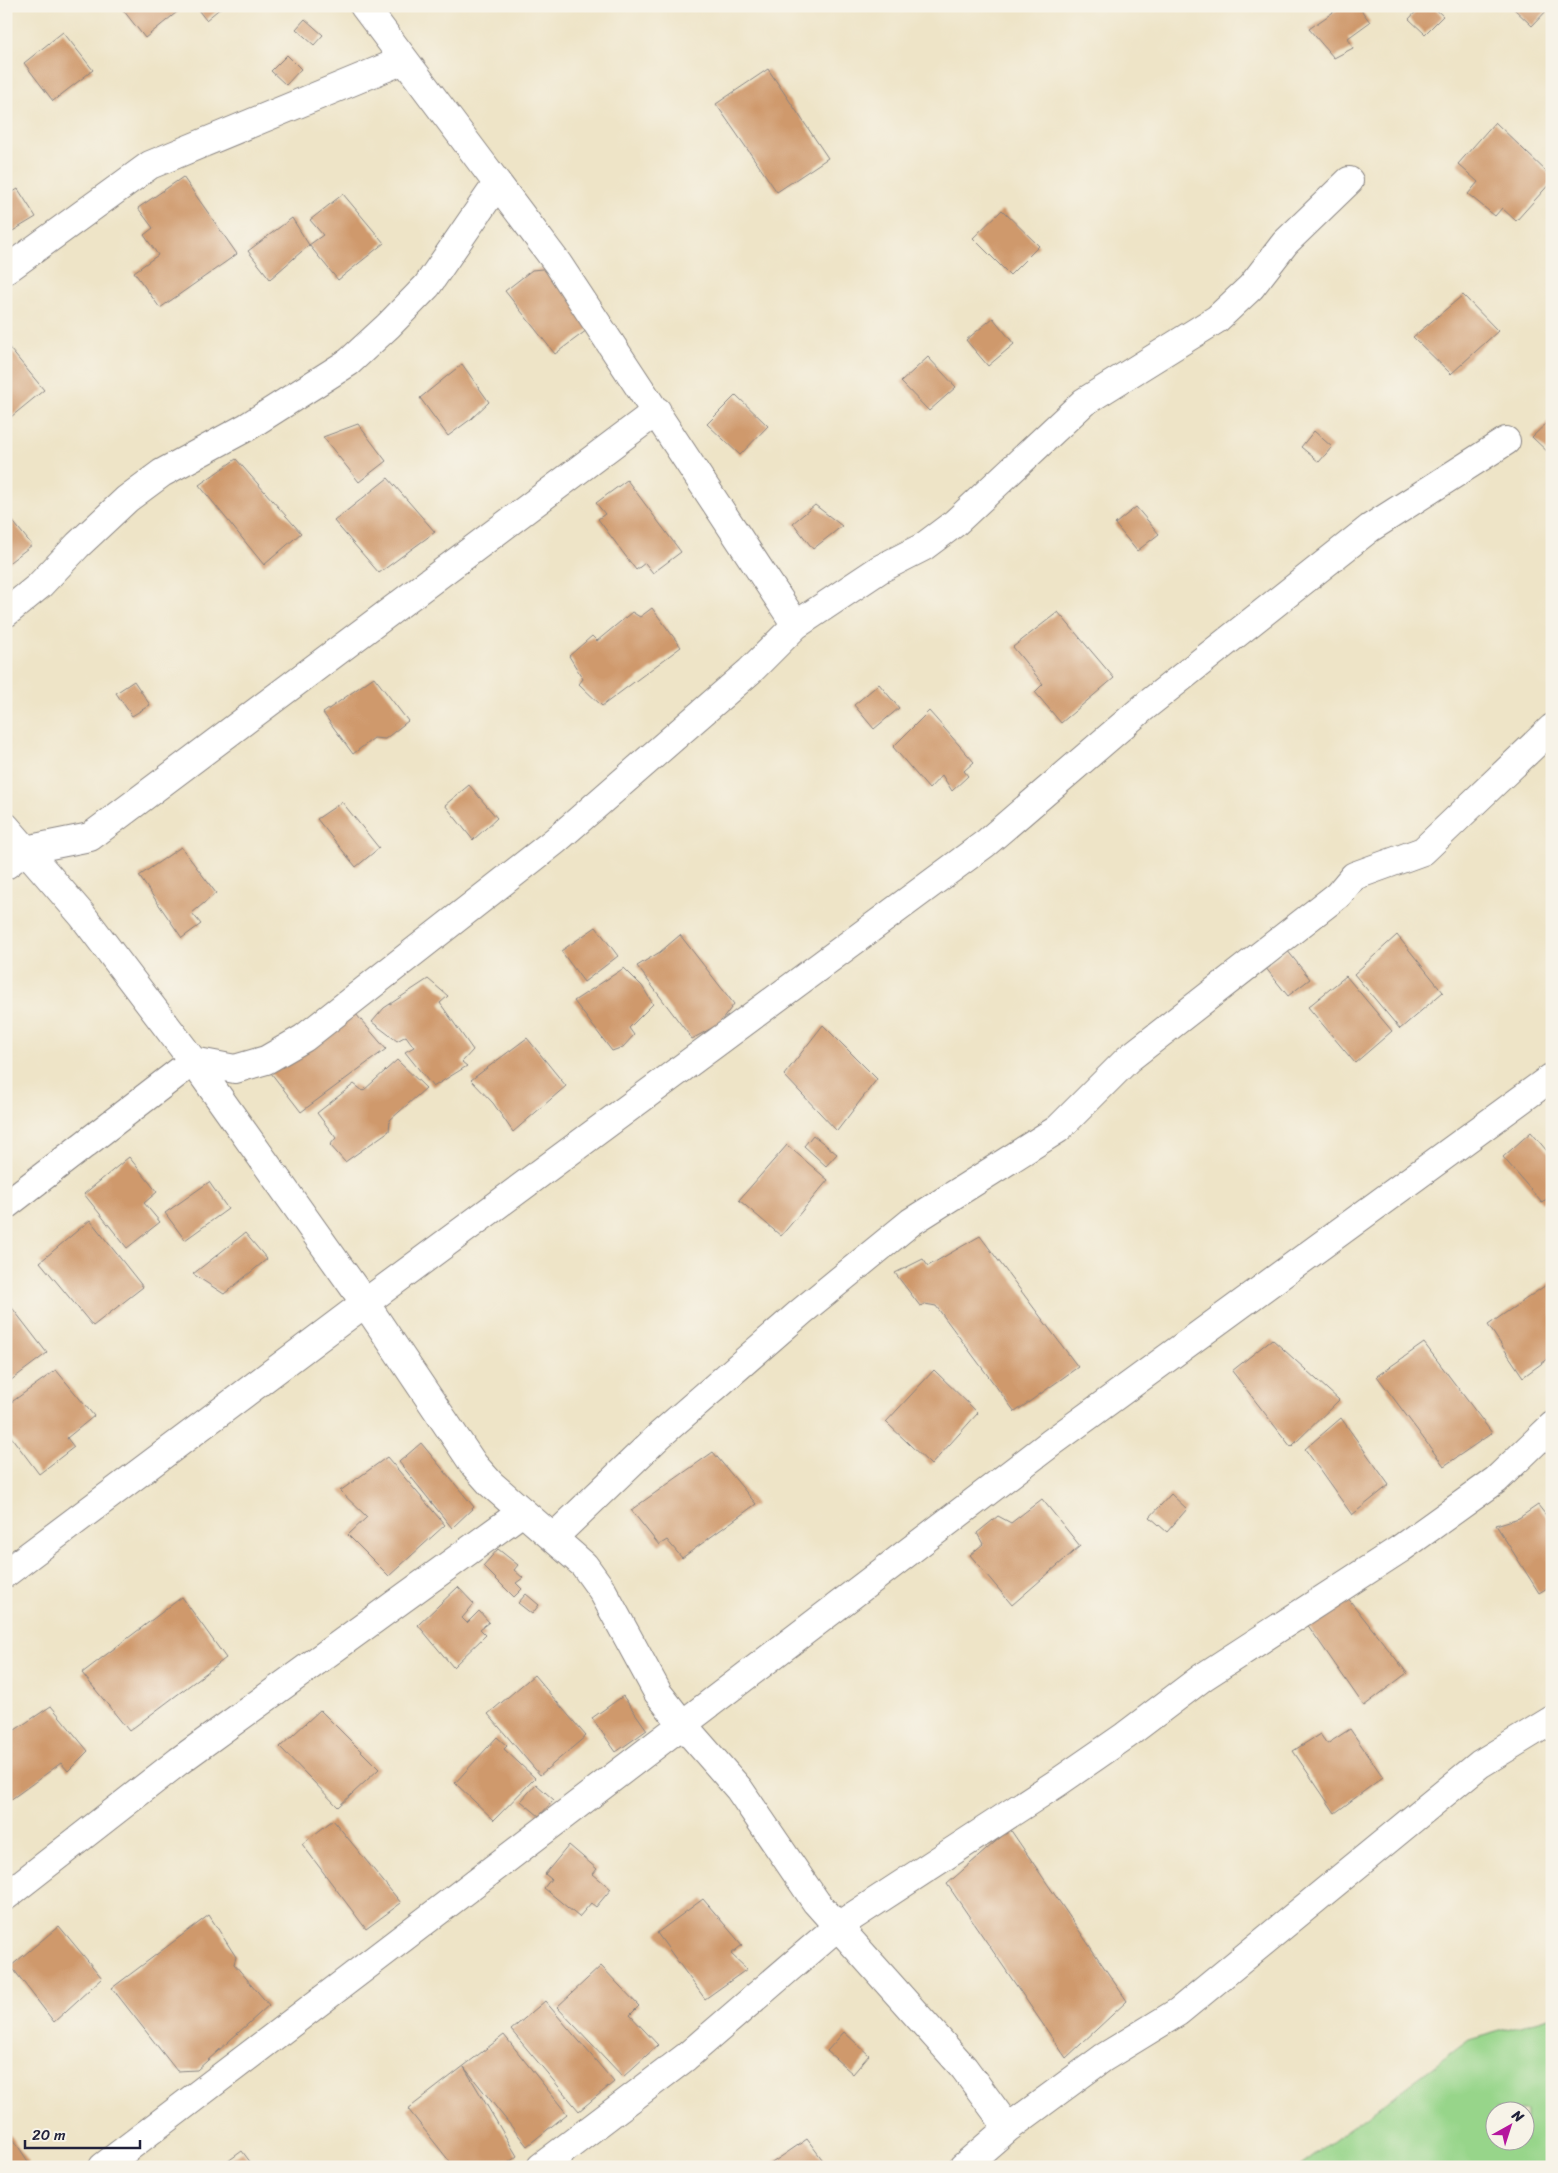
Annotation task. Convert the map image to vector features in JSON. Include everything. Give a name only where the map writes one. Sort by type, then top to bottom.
[{"type":"street","points":[[364,6],[558,264],[657,411],[796,625]]},
{"type":"street","points":[[6,270],[150,165],[404,60]]},
{"type":"street","points":[[6,1205],[193,1061],[235,1069],[266,1060],[304,1038],[555,841],[742,678],[796,625],[880,569],[923,546],[955,523],[1084,402],[1217,319],[1251,287],[1285,243],[1349,181]]},
{"type":"street","points":[[6,613],[39,586],[78,545],[127,499],[162,473],[247,427],[349,362],[427,286],[497,184]]},
{"type":"street","points":[[16,858],[90,837],[657,411]]},
{"type":"street","points":[[6,1574],[365,1303],[986,843],[1143,708],[1370,528],[1506,441]]},
{"type":"street","points":[[554,1538],[660,1435],[801,1312],[896,1234],[919,1217],[1058,1129],[1128,1059],[1338,895],[1354,876],[1423,851],[1552,728]]},
{"type":"street","points":[[6,826],[16,858],[82,915],[193,1061],[365,1303],[474,1465],[490,1484],[584,1565],[602,1590],[658,1693],[683,1725],[739,1789],[816,1902],[964,2068],[1008,2128]]},
{"type":"street","points":[[102,2167],[1051,1443],[1552,1077]]},
{"type":"street","points":[[541,2167],[686,2056],[838,1926],[1126,1736],[1203,1677],[1400,1549],[1496,1480],[1552,1426]]},
{"type":"street","points":[[6,1896],[178,1761],[522,1512]]},
{"type":"street","points":[[963,2167],[1008,2128],[1103,2058],[1178,2012],[1480,1764],[1552,1720]]},
{"type":"green space","points":[[1552,2016],[1552,2167],[1298,2167],[1469,2040]]},
{"type":"building","points":[[120,6],[181,6],[182,8],[145,38]]},
{"type":"building","points":[[195,6],[223,6],[206,20]]},
{"type":"building","points":[[1342,6],[1358,6],[1370,22],[1348,38],[1353,48],[1334,58],[1309,29]]},
{"type":"building","points":[[1421,6],[1432,6],[1443,16],[1425,34],[1409,19]]},
{"type":"building","points":[[1511,6],[1551,6],[1532,26]]},
{"type":"building","points":[[305,19],[323,35],[314,45],[296,29]]},
{"type":"building","points":[[63,32],[93,70],[53,101],[24,63]]},
{"type":"building","points":[[287,55],[301,69],[286,85],[271,71]]},
{"type":"building","points":[[768,69],[828,158],[777,192],[716,104]]},
{"type":"building","points":[[1495,122],[1552,177],[1552,181],[1516,221],[1502,208],[1495,216],[1468,194],[1478,182],[1458,164]]},
{"type":"building","points":[[183,177],[237,254],[160,308],[134,272],[158,255],[144,235],[153,228],[138,208]]},
{"type":"building","points":[[18,189],[36,217],[6,235],[6,196]]},
{"type":"building","points":[[343,194],[384,243],[338,280],[309,245],[323,235],[310,220]]},
{"type":"building","points":[[1002,210],[1039,246],[1010,275],[973,238]]},
{"type":"building","points":[[292,218],[309,245],[270,279],[248,251]]},
{"type":"building","points":[[552,268],[595,324],[555,354],[505,291],[532,270]]},
{"type":"building","points":[[1463,295],[1498,331],[1451,374],[1413,337]]},
{"type":"building","points":[[993,318],[1014,344],[988,366],[966,340]]},
{"type":"building","points":[[6,344],[44,390],[6,421]]},
{"type":"building","points":[[928,357],[956,387],[929,411],[901,382]]},
{"type":"building","points":[[462,364],[489,402],[471,419],[448,436],[420,398]]},
{"type":"building","points":[[736,395],[768,426],[740,455],[707,424]]},
{"type":"building","points":[[1552,418],[1552,456],[1532,437]]},
{"type":"building","points":[[358,424],[386,461],[359,482],[323,437]]},
{"type":"building","points":[[1314,431],[1332,447],[1319,462],[1301,447]]},
{"type":"building","points":[[236,459],[301,533],[264,565],[199,485]]},
{"type":"building","points":[[388,478],[435,532],[379,573],[334,521]]},
{"type":"building","points":[[627,480],[681,552],[653,573],[645,563],[636,570],[598,519],[605,514],[596,503]]},
{"type":"building","points":[[815,505],[842,526],[813,549],[793,523]]},
{"type":"building","points":[[1136,507],[1159,534],[1137,551],[1115,524]]},
{"type":"building","points":[[6,513],[32,545],[6,565]]},
{"type":"building","points":[[652,608],[681,647],[602,706],[579,684],[583,679],[569,656],[592,636],[597,641],[632,612],[640,617]]},
{"type":"building","points":[[1058,612],[1114,678],[1061,723],[1035,692],[1043,684],[1013,647]]},
{"type":"building","points":[[374,677],[408,721],[385,739],[374,738],[353,754],[323,713]]},
{"type":"building","points":[[134,681],[150,705],[132,716],[116,693]]},
{"type":"building","points":[[879,684],[899,708],[874,729],[854,705]]},
{"type":"building","points":[[929,711],[974,762],[964,771],[968,776],[952,791],[942,775],[929,789],[893,747]]},
{"type":"building","points":[[469,785],[497,818],[473,840],[445,805]]},
{"type":"building","points":[[342,802],[379,848],[356,867],[317,819]]},
{"type":"building","points":[[181,847],[216,893],[192,913],[201,924],[182,938],[139,876]]},
{"type":"building","points":[[596,927],[618,956],[584,982],[561,951]]},
{"type":"building","points":[[680,935],[734,1004],[719,1024],[692,1039],[637,966],[660,952]]},
{"type":"building","points":[[1397,935],[1443,992],[1400,1029],[1354,974]]},
{"type":"building","points":[[1287,950],[1310,979],[1288,996],[1265,967]]},
{"type":"building","points":[[624,968],[642,986],[653,1004],[629,1028],[634,1035],[623,1047],[612,1051],[574,1001]]},
{"type":"building","points":[[1346,976],[1392,1031],[1355,1063],[1308,1007]]},
{"type":"building","points":[[428,979],[448,996],[440,1003],[473,1050],[462,1062],[467,1066],[433,1087],[405,1052],[414,1047],[406,1036],[397,1041],[372,1022],[384,1008]]},
{"type":"building","points":[[355,1013],[386,1049],[301,1112],[271,1073]]},
{"type":"building","points":[[823,1025],[877,1079],[837,1131],[784,1075]]},
{"type":"building","points":[[527,1038],[566,1086],[513,1132],[493,1103],[471,1080]]},
{"type":"building","points":[[397,1060],[426,1088],[390,1120],[389,1131],[345,1162],[330,1145],[336,1138],[317,1113],[354,1084],[363,1091]]},
{"type":"building","points":[[1531,1132],[1552,1157],[1552,1194],[1542,1203],[1503,1157]]},
{"type":"building","points":[[813,1135],[837,1154],[826,1166],[804,1146]]},
{"type":"building","points":[[787,1145],[828,1180],[781,1236],[739,1200]]},
{"type":"building","points":[[129,1157],[157,1192],[144,1203],[160,1222],[127,1248],[84,1194]]},
{"type":"building","points":[[209,1182],[228,1209],[185,1240],[165,1213]]},
{"type":"building","points":[[90,1220],[143,1287],[93,1326],[40,1262]]},
{"type":"building","points":[[245,1233],[267,1259],[224,1294],[193,1274]]},
{"type":"building","points":[[980,1236],[1078,1367],[1015,1412],[936,1306],[925,1304],[920,1306],[895,1273],[923,1259],[928,1266]]},
{"type":"building","points":[[1552,1281],[1552,1356],[1523,1377],[1488,1325]]},
{"type":"building","points":[[6,1300],[47,1353],[6,1384]]},
{"type":"building","points":[[1272,1339],[1339,1400],[1291,1447],[1232,1371]]},
{"type":"building","points":[[1424,1343],[1492,1433],[1444,1466],[1377,1376]]},
{"type":"building","points":[[56,1370],[94,1416],[67,1438],[74,1447],[39,1474],[6,1430],[6,1406]]},
{"type":"building","points":[[934,1370],[978,1413],[931,1465],[886,1422]]},
{"type":"building","points":[[1341,1418],[1389,1485],[1352,1515],[1305,1449]]},
{"type":"building","points":[[421,1443],[474,1507],[452,1528],[399,1462]]},
{"type":"building","points":[[713,1452],[756,1504],[682,1558],[667,1540],[659,1545],[631,1510]]},
{"type":"building","points":[[387,1457],[445,1525],[389,1576],[348,1535],[367,1517],[340,1491]]},
{"type":"building","points":[[1171,1494],[1187,1509],[1167,1532],[1150,1517]]},
{"type":"building","points":[[1042,1499],[1080,1546],[1012,1605],[970,1555],[983,1544],[977,1533],[998,1516],[1011,1523]]},
{"type":"building","points":[[1538,1505],[1552,1523],[1552,1585],[1539,1593],[1496,1525],[1519,1518]]},
{"type":"building","points":[[498,1549],[518,1565],[514,1570],[523,1578],[516,1583],[522,1589],[514,1597],[483,1566]]},
{"type":"building","points":[[458,1587],[474,1604],[462,1618],[467,1623],[479,1611],[489,1622],[480,1629],[486,1635],[453,1667],[418,1625]]},
{"type":"building","points":[[526,1594],[539,1605],[532,1614],[518,1603]]},
{"type":"building","points":[[182,1597],[226,1658],[129,1731],[82,1673]]},
{"type":"building","points":[[1347,1597],[1407,1673],[1364,1706],[1307,1624]]},
{"type":"building","points":[[534,1675],[586,1736],[540,1775],[488,1714]]},
{"type":"building","points":[[623,1696],[647,1730],[616,1752],[592,1718]]},
{"type":"building","points":[[51,1706],[88,1751],[68,1771],[61,1763],[6,1803],[6,1736]]},
{"type":"building","points":[[320,1710],[379,1769],[338,1807],[280,1747]]},
{"type":"building","points":[[1350,1729],[1383,1777],[1335,1813],[1293,1751],[1320,1734],[1327,1744]]},
{"type":"building","points":[[497,1737],[507,1746],[504,1749],[535,1778],[494,1820],[455,1783]]},
{"type":"building","points":[[536,1784],[554,1800],[539,1816],[521,1801]]},
{"type":"building","points":[[333,1820],[401,1903],[366,1929],[302,1844]]},
{"type":"building","points":[[1010,1829],[1127,2001],[1066,2058],[947,1884]]},
{"type":"building","points":[[569,1845],[597,1869],[593,1874],[611,1889],[596,1907],[591,1903],[579,1917],[544,1888],[551,1879],[545,1874]]},
{"type":"building","points":[[703,1899],[742,1945],[731,1954],[747,1969],[705,1999],[657,1933]]},
{"type":"building","points":[[209,1915],[236,1957],[234,1964],[269,2005],[197,2070],[177,2071],[112,1988]]},
{"type":"building","points":[[59,1926],[102,1978],[54,2022],[11,1966]]},
{"type":"building","points":[[601,1966],[639,2006],[630,2015],[658,2045],[623,2077],[557,2007]]},
{"type":"building","points":[[545,2001],[614,2082],[579,2111],[511,2030]]},
{"type":"building","points":[[844,2032],[869,2055],[853,2074],[827,2051]]},
{"type":"building","points":[[504,2035],[567,2114],[527,2146],[464,2067],[517,2156],[503,2167],[454,2167],[408,2109]]},
{"type":"building","points":[[6,2132],[12,2137],[29,2163],[25,2167],[6,2167]]},
{"type":"building","points":[[807,2139],[828,2167],[766,2167]]},
{"type":"building","points":[[242,2151],[254,2167],[220,2167]]}]
